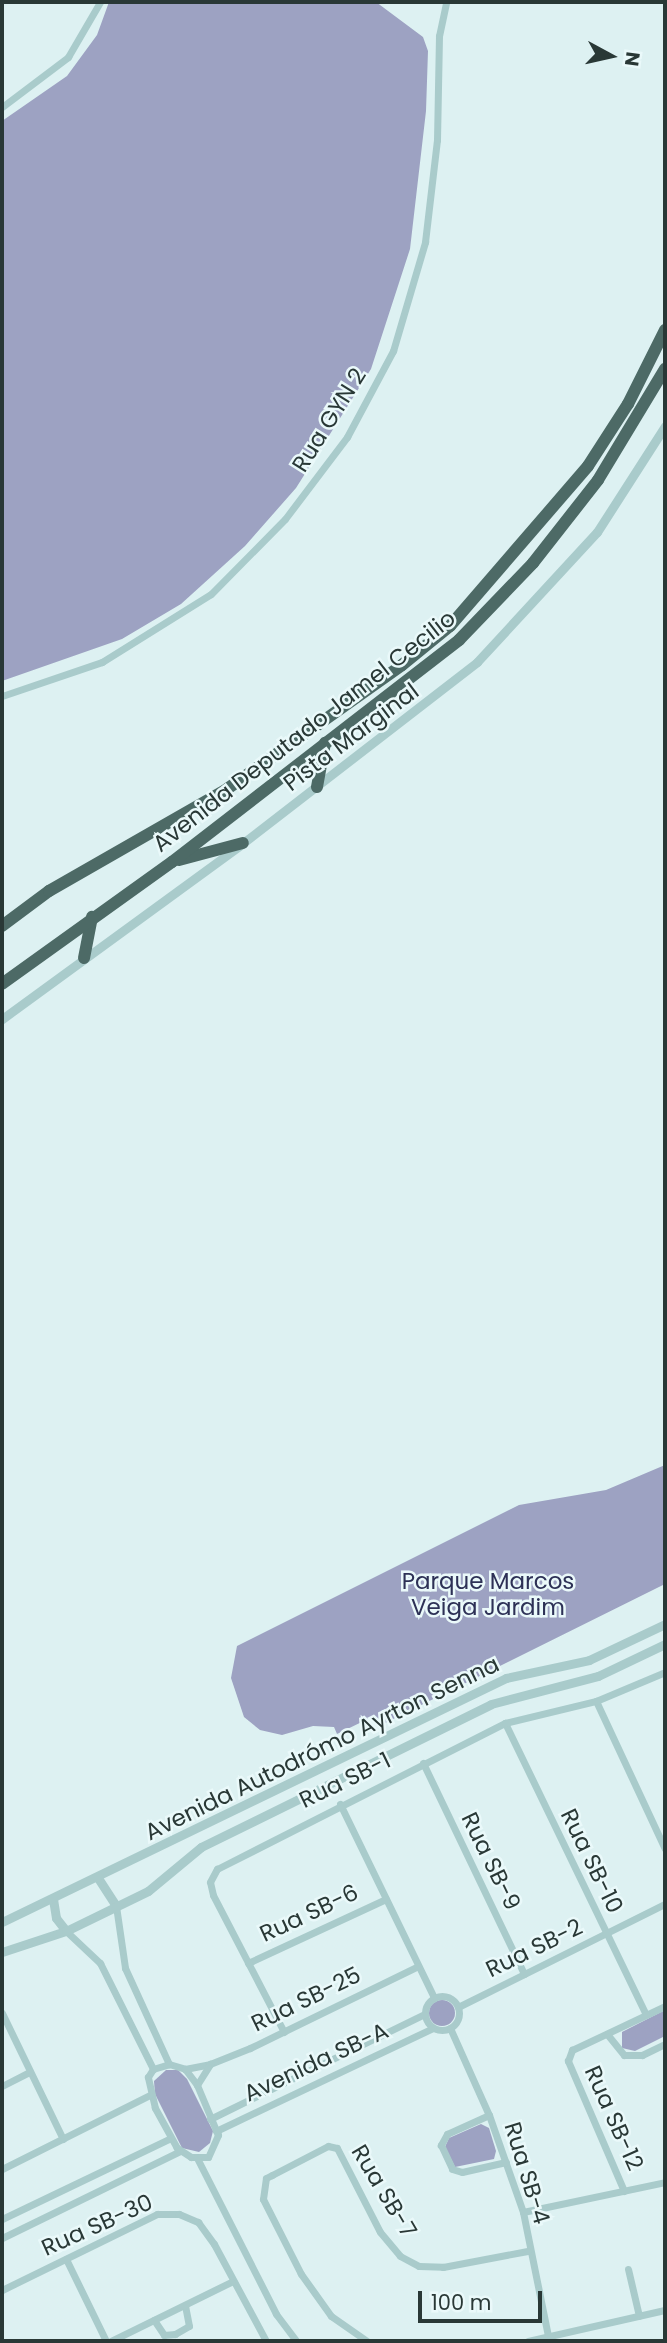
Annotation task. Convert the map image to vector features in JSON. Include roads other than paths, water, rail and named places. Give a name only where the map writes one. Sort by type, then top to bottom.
[{"type":"highway","name":"Avenida Deputado Jamel Cecilio","points":[[2,926],[49,891],[227,789],[402,666],[450,626],[588,466],[628,404],[665,330]]},
{"type":"highway","name":"Avenida Deputado Jamel Cecilio","points":[[2,984],[172,862],[459,640],[533,563],[598,480],[665,369]]},
{"type":"highway","points":[[317,787],[324,743]]},
{"type":"highway","points":[[172,862],[243,843]]},
{"type":"highway","points":[[84,958],[92,917]]},
{"type":"street","points":[[2,107],[68,57],[100,2]]},
{"type":"street","name":"Rua GYN 2","points":[[2,696],[102,662],[211,594],[285,519],[347,437],[393,351],[425,242],[437,140],[439,36],[446,2]]},
{"type":"street","name":"Pista Marginal","points":[[2,1019],[434,699],[507,634],[597,532],[665,426]]},
{"type":"street","name":"Avenida Autodrómo Ayrton Senna","points":[[2,1922],[98,1878],[506,1678],[589,1660],[665,1624]]},
{"type":"street","name":"Avenida Autodrómo Ayrton Senna","points":[[2,1952],[66,1931],[116,1906],[170,1876],[201,1847],[491,1703],[598,1676],[665,1643]]},
{"type":"street","name":"Rua SB-1","points":[[284,2032],[213,1895],[210,1882],[217,1869],[340,1804],[505,1723],[596,1701],[665,1672]]},
{"type":"street","points":[[596,1701],[665,1849]]},
{"type":"street","name":"Rua SB-10","points":[[505,1723],[646,2015]]},
{"type":"street","name":"Rua SB-9","points":[[423,1763],[524,1975]]},
{"type":"street","points":[[340,1804],[434,1998]]},
{"type":"street","points":[[98,1878],[116,1906],[125,1968],[169,2064]]},
{"type":"street","points":[[52,1899],[56,1918],[100,1964],[153,2069]]},
{"type":"street","name":"Rua SB-6","points":[[248,1963],[386,1899]]},
{"type":"street","name":"Rua SB-2","points":[[458,2007],[665,1905]]},
{"type":"street","name":"Rua SB-25","points":[[185,2068],[210,2064],[284,2032],[418,1966]]},
{"type":"street","points":[[445,1996],[458,2007],[457,2022],[450,2028],[433,2028],[425,2014],[434,1998],[445,1996]]},
{"type":"street","points":[[665,2006],[607,2034],[624,2055],[642,2055],[665,2044]]},
{"type":"street","points":[[2,2013],[63,2139]]},
{"type":"street","name":"Avenida SB-A","points":[[211,2119],[425,2014]]},
{"type":"street","name":"Avenida SB-A","points":[[216,2131],[433,2028]]},
{"type":"street","name":"Rua SB-4","points":[[450,2028],[489,2115],[523,2212],[528,2250],[548,2336]]},
{"type":"street","name":"Rua SB-12","points":[[607,2034],[572,2050],[568,2061],[624,2191]]},
{"type":"street","points":[[169,2064],[185,2068],[197,2085],[216,2131],[208,2157],[197,2158],[180,2151],[150,2095],[148,2077],[153,2069],[169,2064]]},
{"type":"street","points":[[197,2085],[210,2064]]},
{"type":"street","points":[[308,2071],[314,2084]]},
{"type":"street","points":[[2,2086],[30,2072]]},
{"type":"street","points":[[2,2169],[150,2095]]},
{"type":"street","points":[[489,2115],[447,2134],[441,2145],[452,2169],[462,2172],[506,2162]]},
{"type":"street","points":[[2,2219],[172,2138]]},
{"type":"street","name":"Rua SB-7","points":[[367,2341],[331,2316],[312,2294],[264,2199],[266,2178],[328,2146],[345,2157],[380,2232],[400,2256],[419,2266],[443,2267],[528,2250]]},
{"type":"street","points":[[2,2238],[180,2151]]},
{"type":"street","points":[[197,2158],[276,2314],[296,2341]]},
{"type":"street","points":[[523,2212],[665,2182]]},
{"type":"street","points":[[79,2183],[85,2198]]},
{"type":"street","name":"Rua SB-30","points":[[2,2290],[157,2214],[179,2214],[198,2221],[266,2341]]},
{"type":"street","points":[[66,2259],[106,2341]]},
{"type":"street","points":[[628,2269],[639,2316]]},
{"type":"street","points":[[111,2341],[231,2282]]},
{"type":"street","points":[[154,2320],[164,2335],[175,2334],[189,2326],[185,2305]]},
{"type":"street","points":[[528,2341],[665,2310]]},
{"type":"park label","name":"Parque Marcos Veiga Jardim","points":[[488,1594]]}]
